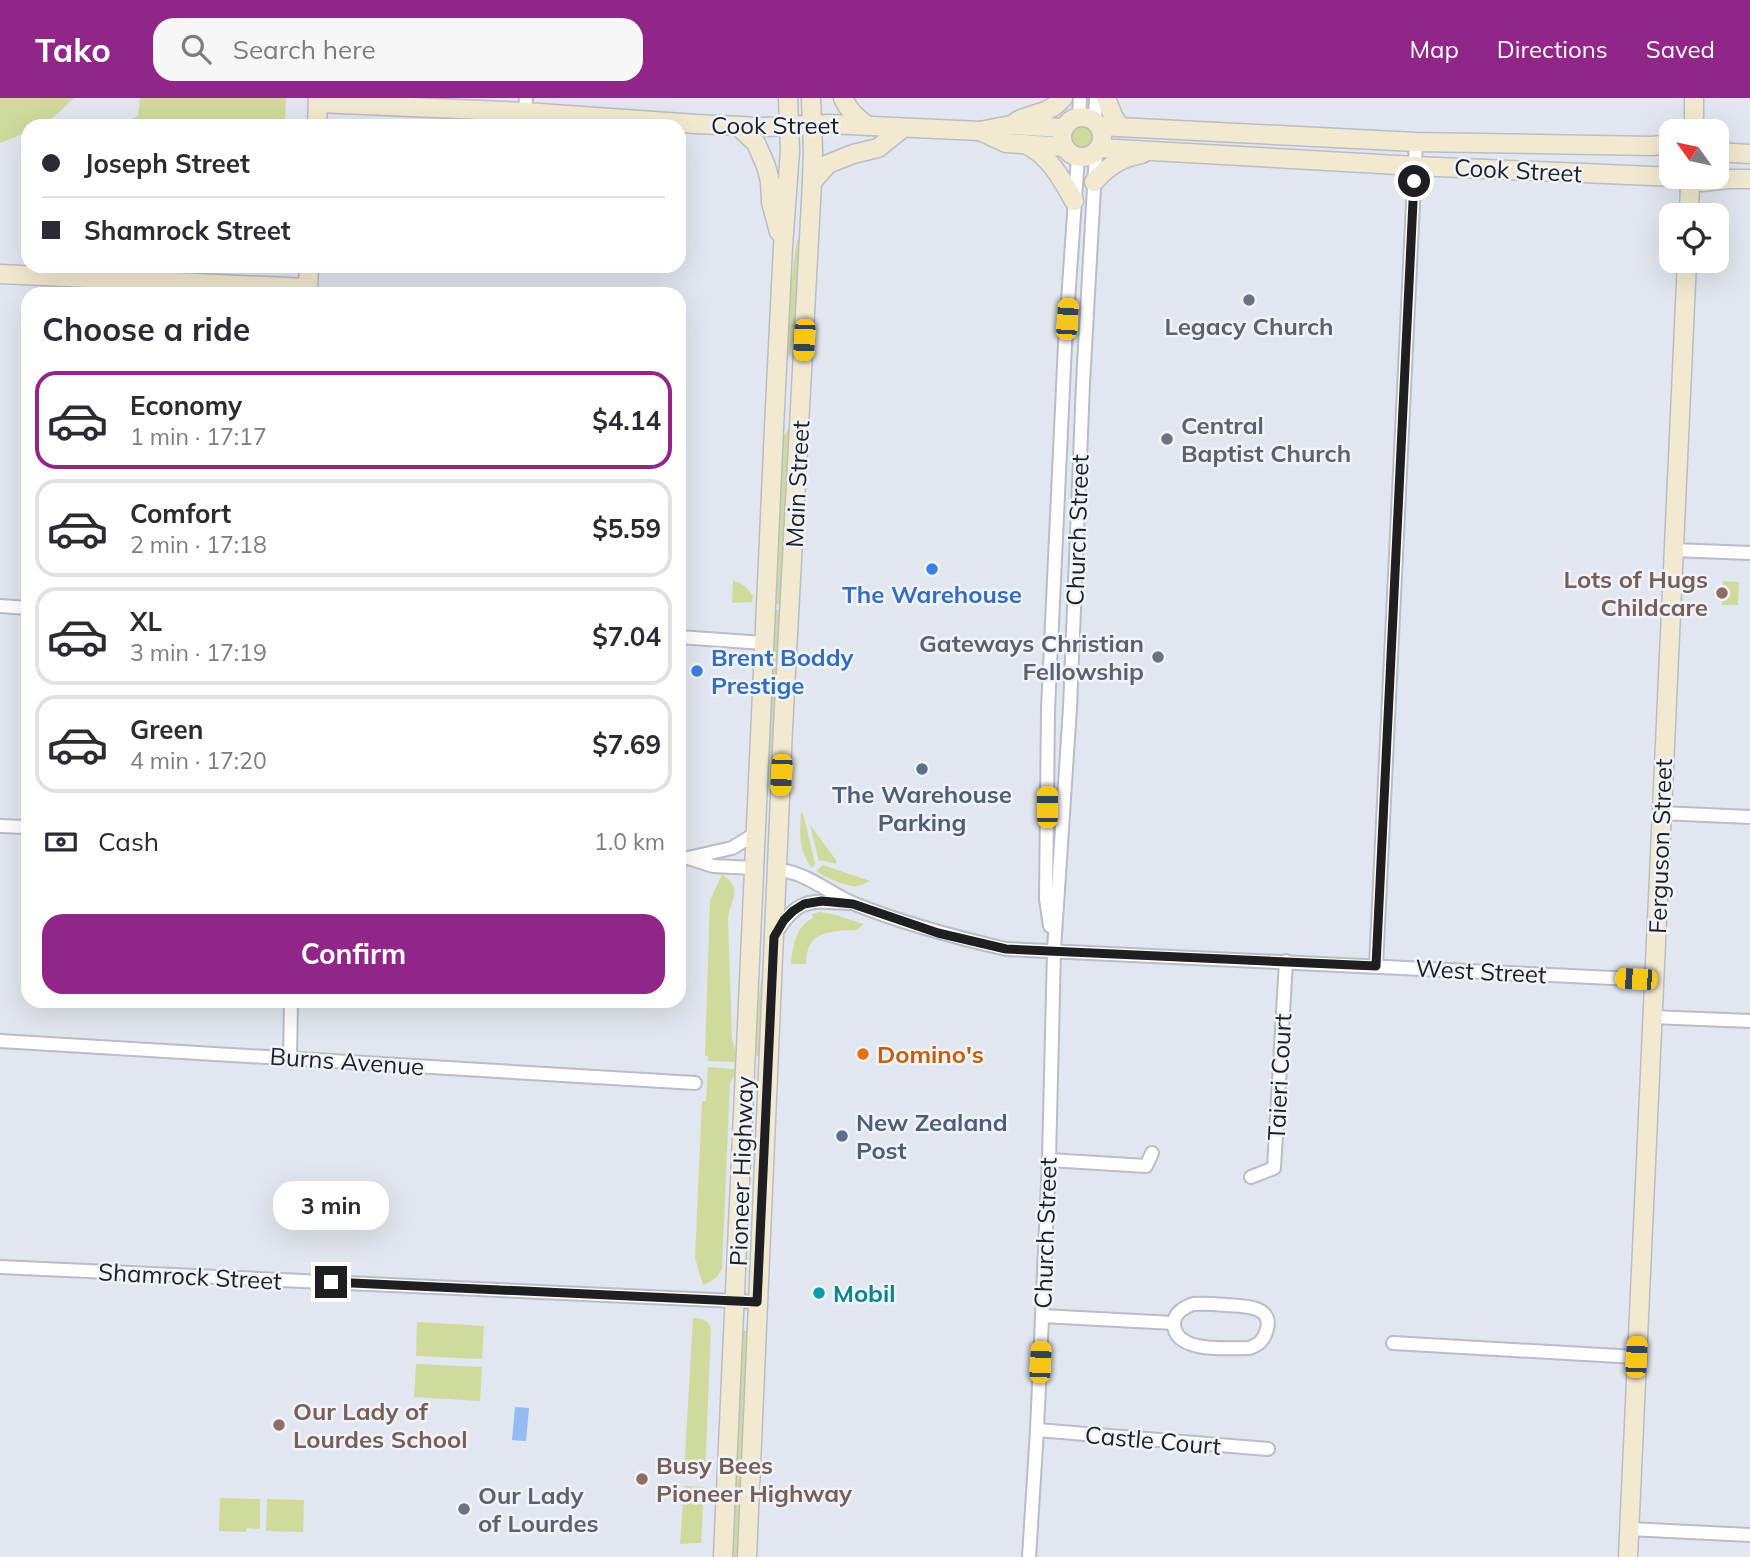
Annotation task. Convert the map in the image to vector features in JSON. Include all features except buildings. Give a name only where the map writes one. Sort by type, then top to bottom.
[{"type":"street","name":"Main Street","points":[[754,869],[783,246],[790,152],[788,98]]},
{"type":"street","name":"Main Street","points":[[777,870],[812,181],[811,98]]},
{"type":"street","points":[[843,98],[847,107],[868,126]]},
{"type":"street","points":[[1011,125],[1029,115],[1055,107],[1063,98]]},
{"type":"street","points":[[1080,98],[1102,137],[1098,150]]},
{"type":"street","points":[[1091,121],[1096,98]]},
{"type":"street","points":[[1106,98],[1119,127]]},
{"type":"street","points":[[1694,98],[1694,119]]},
{"type":"street","name":"Cook Street","points":[[318,100],[526,105],[667,119]]},
{"type":"street","points":[[317,119],[318,100]]},
{"type":"street","points":[[1071,152],[1061,141],[1063,128],[1072,118],[1091,121]]},
{"type":"street","name":"Cook Street","points":[[686,121],[738,126],[812,124],[980,131],[1011,125],[1063,128]]},
{"type":"street","name":"Cook Street","points":[[1091,121],[1119,127],[1416,142],[1659,145]]},
{"type":"street","points":[[738,126],[756,143],[766,166],[771,202],[783,246]]},
{"type":"street","points":[[812,181],[828,164],[878,148],[903,128]]},
{"type":"street","name":"Cook Street","points":[[980,131],[1006,143],[1091,156],[1098,150],[1156,151],[1659,177]]},
{"type":"street","points":[[1196,153],[1198,131]]},
{"type":"street","points":[[1275,158],[1276,135]]},
{"type":"street","points":[[1376,966],[1416,142]]},
{"type":"street","points":[[1024,144],[1040,153],[1059,173],[1074,201]]},
{"type":"street","name":"Church Street","points":[[1028,1557],[1037,1430],[1049,1160],[1054,950],[1070,708],[1083,383],[1098,150]]},
{"type":"street","points":[[1094,182],[1112,164],[1135,155],[1156,151]]},
{"type":"street","name":"Church Street","points":[[1054,950],[1046,899],[1048,709],[1074,201],[1071,152]]},
{"type":"street","points":[[1729,153],[1750,154]]},
{"type":"street","name":"Cook Street","points":[[1729,179],[1750,179]]},
{"type":"street","name":"Ferguson Street","points":[[1628,1557],[1686,273]]},
{"type":"street","points":[[0,274],[125,287]]},
{"type":"street","points":[[1673,550],[1750,553]]},
{"type":"street","points":[[0,606],[21,608]]},
{"type":"street","points":[[686,637],[764,643]]},
{"type":"street","points":[[686,859],[713,866],[754,869],[762,861],[768,850],[774,764],[783,728]]},
{"type":"street","points":[[1661,813],[1750,817]]},
{"type":"street","points":[[0,826],[21,827]]},
{"type":"street","points":[[686,857],[732,848],[755,834]]},
{"type":"street","name":"Pioneer Highway","points":[[723,1557],[754,869]]},
{"type":"street","points":[[748,1000],[757,971],[764,892],[777,870]]},
{"type":"street","name":"West Street","points":[[777,870],[798,874],[853,904],[938,933],[1006,949],[1654,980]]},
{"type":"street","name":"Pioneer Highway","points":[[747,1557],[777,870]]},
{"type":"street","points":[[774,937],[788,915],[804,904],[822,901],[853,904]]},
{"type":"street","name":"Taieri Court","points":[[1251,1177],[1274,1168],[1286,961]]},
{"type":"street","points":[[290,1058],[292,1008]]},
{"type":"street","points":[[1652,1017],[1750,1021]]},
{"type":"street","name":"Burns Avenue","points":[[0,1041],[695,1083]]},
{"type":"street","points":[[744,1109],[766,1108]]},
{"type":"street","points":[[1049,1160],[1146,1166],[1152,1153]]},
{"type":"street","name":"Shamrock Street","points":[[0,1267],[757,1302]]},
{"type":"street","points":[[1193,1304],[1200,1304],[1249,1306],[1265,1315],[1268,1324],[1263,1340],[1257,1346],[1249,1348],[1196,1346],[1186,1343],[1180,1340],[1174,1323],[1181,1311],[1193,1304]]},
{"type":"street","points":[[1042,1316],[1174,1323]]},
{"type":"street","points":[[1393,1343],[1636,1357]]},
{"type":"street","name":"Castle Court","points":[[1037,1430],[1268,1449]]},
{"type":"street","points":[[1629,1529],[1750,1535]]},
{"type":"green space","points":[[0,98],[74,98],[51,119],[21,119],[21,135],[0,143]]},
{"type":"green space","points":[[140,98],[286,98],[285,119],[131,119],[138,116]]},
{"type":"green space","points":[[1082,124],[1091,128],[1095,137],[1091,146],[1082,150],[1073,146],[1069,137],[1073,128]]},
{"type":"green space","points":[[797,240],[794,338],[786,360],[789,296]]},
{"type":"green space","points":[[790,428],[782,604],[775,604],[783,436]]},
{"type":"green space","points":[[733,581],[742,584],[749,591],[753,596],[752,602],[732,603]]},
{"type":"green space","points":[[1723,581],[1739,582],[1738,605],[1722,605]]},
{"type":"green space","points":[[775,610],[782,610],[777,714],[771,758],[768,758]]},
{"type":"green space","points":[[801,812],[815,864],[812,868],[802,848]]},
{"type":"green space","points":[[810,825],[836,860],[836,864],[819,861]]},
{"type":"green space","points":[[823,865],[870,881],[858,886],[843,884],[816,871]]},
{"type":"green space","points":[[722,874],[733,885],[734,890],[728,920],[735,1062],[708,1061],[708,1056],[705,1056],[710,901]]},
{"type":"green space","points":[[820,912],[864,924],[857,930],[822,935],[810,944],[806,964],[791,964],[794,944],[802,926],[813,918],[812,914]]},
{"type":"green space","points":[[764,979],[761,1056],[754,1056],[761,980]]},
{"type":"green space","points":[[708,1067],[735,1069],[730,1083],[722,1268],[715,1279],[703,1285],[695,1258],[702,1101],[706,1101]]},
{"type":"green space","points":[[693,1318],[704,1320],[711,1328],[705,1473],[684,1473]]},
{"type":"green space","points":[[417,1322],[484,1326],[482,1359],[416,1356]]},
{"type":"green space","points":[[742,1331],[748,1331],[749,1342],[739,1557],[731,1557]]},
{"type":"green space","points":[[416,1364],[482,1367],[480,1401],[414,1397]]},
{"type":"green space","points":[[684,1486],[704,1487],[701,1543],[680,1544]]},
{"type":"green space","points":[[220,1498],[260,1499],[260,1529],[247,1528],[246,1532],[219,1531]]},
{"type":"green space","points":[[267,1499],[304,1500],[303,1532],[266,1531]]},
{"type":"water","points":[[515,1407],[529,1408],[526,1441],[512,1440]]},
{"type":"place","name":"Legacy Church","points":[[1249,300]]},
{"type":"place","name":"Central Baptist Church","points":[[1167,439]]},
{"type":"place","name":"The Warehouse","points":[[932,569]]},
{"type":"place","name":"Lots of Hugs Childcare","points":[[1722,593]]},
{"type":"place","name":"Gateways Christian Fellowship","points":[[1158,657]]},
{"type":"place","name":"Brent Boddy Prestige","points":[[697,671]]},
{"type":"place","name":"The Warehouse Parking","points":[[922,769]]},
{"type":"place","name":"Domino's","points":[[863,1054]]},
{"type":"place","name":"New Zealand Post","points":[[842,1136]]},
{"type":"place","name":"Mobil","points":[[819,1293]]},
{"type":"place","name":"Our Lady of Lourdes School","points":[[279,1425]]},
{"type":"place","name":"Busy Bees Pioneer Highway","points":[[642,1479]]},
{"type":"place","name":"Our Lady of Lourdes","points":[[464,1509]]},
{"type":"route","points":[[331,1282],[757,1302],[774,937],[788,915],[804,904],[822,901],[853,904],[938,933],[1006,949],[1376,966],[1414,181]]}]
